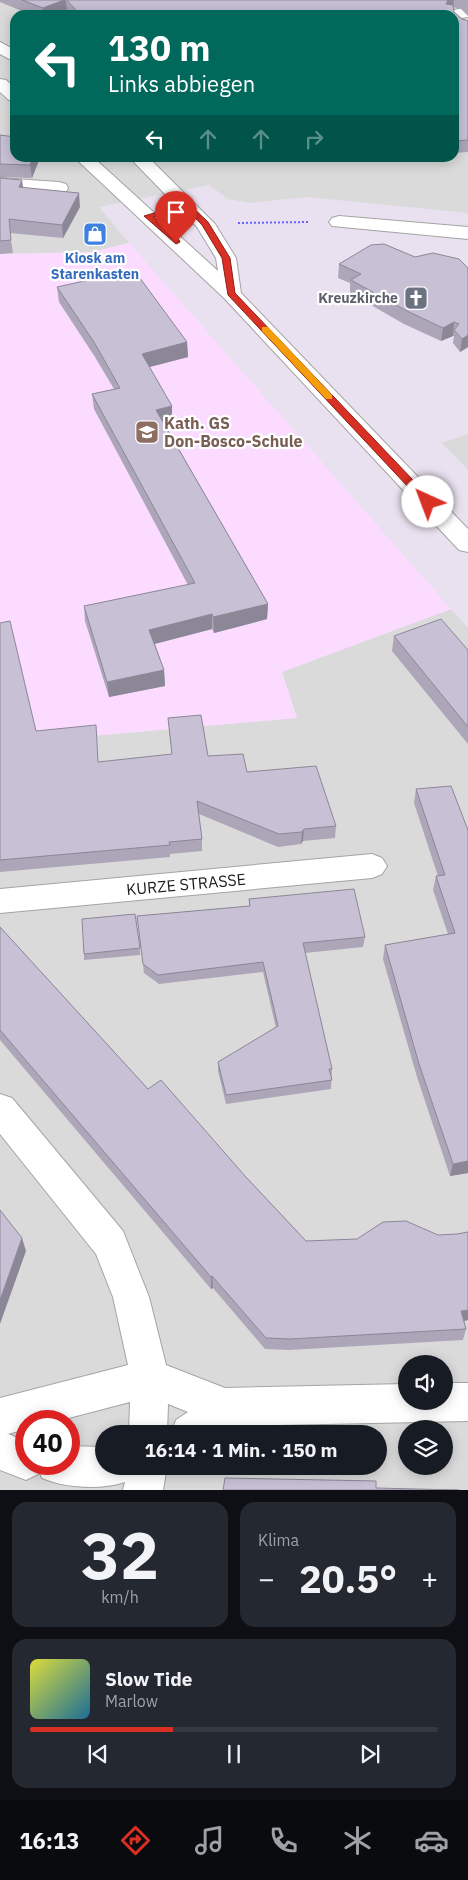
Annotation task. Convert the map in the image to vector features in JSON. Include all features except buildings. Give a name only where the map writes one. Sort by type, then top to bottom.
[{"type":"street","points":[[459,15],[468,26]]},
{"type":"street","points":[[0,84],[10,92]]},
{"type":"street","points":[[88,162],[231,294],[468,544]]},
{"type":"street","points":[[143,162],[205,224],[226,258],[231,294]]},
{"type":"street","points":[[0,184],[59,188]]},
{"type":"street","points":[[148,216],[188,206]]},
{"type":"street","points":[[339,222],[468,233]]},
{"type":"street","name":"KURZE STRASSE","points":[[0,901],[372,866]]},
{"type":"street","points":[[0,1109],[110,1243],[132,1296],[150,1378],[148,1425]]},
{"type":"street","points":[[0,1417],[150,1378],[225,1407],[468,1402]]},
{"type":"street","points":[[202,1425],[225,1407]]},
{"type":"street","points":[[0,1451],[15,1456]]},
{"type":"street","points":[[80,1467],[95,1467]]},
{"type":"street","points":[[143,1490],[146,1475]]},
{"type":"path","points":[[205,224],[339,222]]},
{"type":"shaded area","points":[[0,0],[468,0],[468,213],[307,197],[250,203],[228,199],[209,185],[99,207],[129,243],[92,252],[0,254]]},
{"type":"shaded area","name":"Kath. GS Don-Bosco-Schule","points":[[129,243],[451,609],[282,672],[297,718],[0,744],[0,254],[92,252]]},
{"type":"shaded area","points":[[468,434],[468,470],[442,443]]},
{"type":"shaded area","points":[[451,609],[468,628],[468,1490],[0,1490],[0,744],[297,718],[282,672]]},
{"type":"slow traffic","points":[[265,329],[329,397]]},
{"type":"place","name":"Kiosk am Starenkasten","points":[[95,234]]},
{"type":"place","name":"Kreuzkirche","points":[[416,298]]},
{"type":"place","name":"Kath. GS Don-Bosco-Schule","points":[[147,432]]},
{"type":"route","points":[[176,242],[148,216],[188,206],[205,224],[226,258],[231,294],[428,502]]}]
